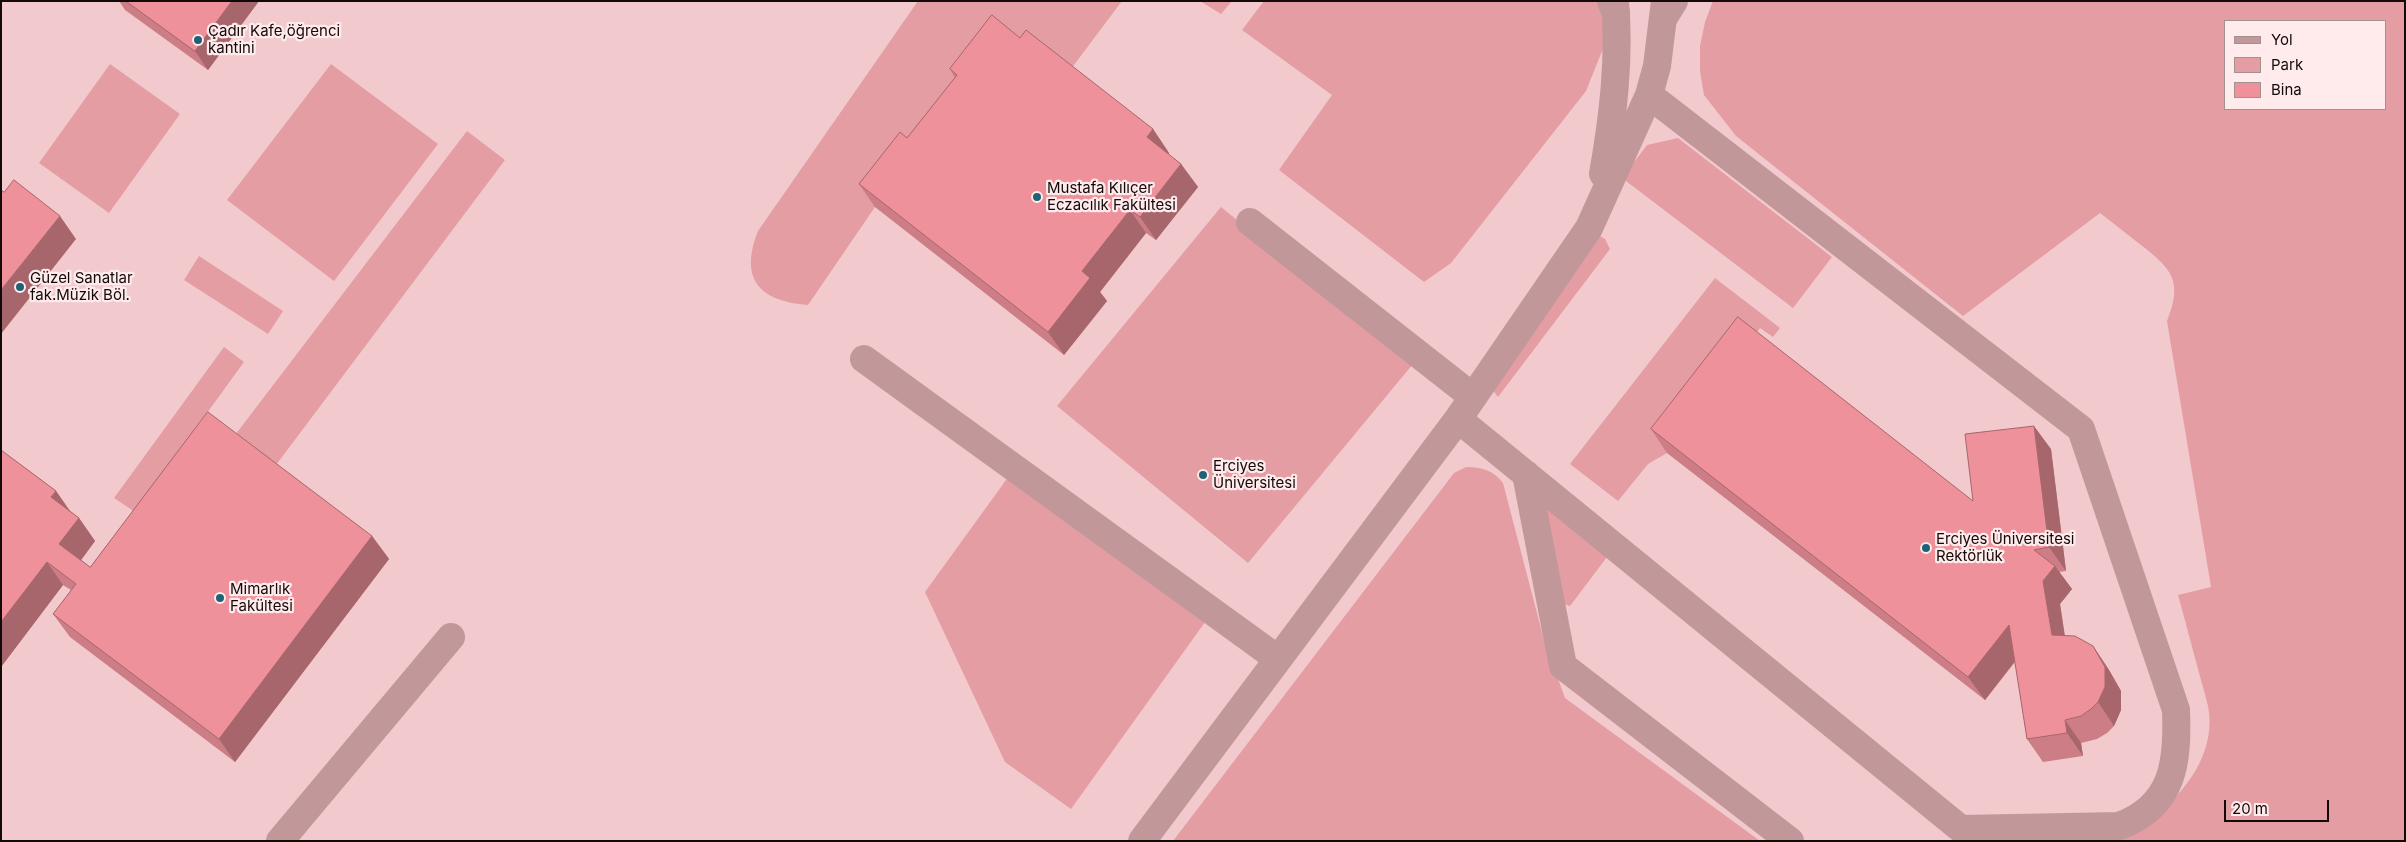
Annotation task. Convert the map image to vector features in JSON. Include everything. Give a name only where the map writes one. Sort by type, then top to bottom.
[{"type":"street","points":[[1588,228],[1602,176],[1612,122],[1616,67],[1614,5]]},
{"type":"street","points":[[1142,841],[1458,419],[1588,228],[1649,95],[1658,66],[1668,6]]},
{"type":"street","points":[[1458,419],[1961,830],[2119,826],[2136,820],[2150,810],[2166,789],[2175,755],[2176,710],[2081,429],[1649,95]]},
{"type":"street","points":[[1250,222],[1473,397]]},
{"type":"street","points":[[864,359],[1278,659]]},
{"type":"street","points":[[1526,474],[1563,666],[1790,841]]},
{"type":"street","points":[[280,841],[451,637]]},
{"type":"shaded area","name":"Erciyes Üniversitesi","points":[[1,1],[2405,1],[2405,841],[1,841]]},
{"type":"green space","points":[[918,1],[1122,1],[1068,73],[916,156],[875,207],[808,305],[791,303],[777,298],[766,292],[758,284],[753,274],[751,262],[758,231]]},
{"type":"green space","points":[[1200,1],[1232,1],[1221,14]]},
{"type":"green space","points":[[1264,1],[1622,1],[1586,91],[1451,263],[1424,282],[1279,170],[1332,95],[1242,30]]},
{"type":"green space","points":[[1713,1],[2405,1],[2405,841],[1976,841],[2162,810],[2183,789],[2199,764],[2205,750],[2210,721],[2208,706],[2178,595],[2211,587],[2167,321],[2174,296],[2172,277],[2160,261],[2100,213],[1963,316],[1736,136],[1704,95],[1700,71],[1700,46],[1705,22]]},
{"type":"green space","points":[[110,64],[180,114],[109,213],[39,163]]},
{"type":"green space","points":[[331,64],[438,144],[334,281],[227,200]]},
{"type":"green space","points":[[467,131],[505,160],[273,469],[232,439]]},
{"type":"green space","points":[[1678,138],[1832,257],[1793,308],[1622,178],[1647,145]]},
{"type":"green space","points":[[1221,207],[1413,364],[1248,563],[1057,406]]},
{"type":"green space","points":[[1593,232],[1605,239],[1610,249],[1498,397],[1491,388]]},
{"type":"green space","points":[[199,256],[283,311],[268,334],[184,280]]},
{"type":"green space","points":[[1715,278],[1780,328],[1773,337],[1760,328],[1667,453],[1648,464],[1618,501],[1570,464]]},
{"type":"green space","points":[[224,347],[244,362],[135,512],[114,498]]},
{"type":"green space","points":[[1466,467],[1487,470],[1503,483],[1544,640],[1565,698],[1760,841],[1173,841],[1454,473]]},
{"type":"green space","points":[[1014,469],[1213,611],[1071,809],[1005,762],[925,592]]},
{"type":"green space","points":[[1531,490],[1610,553],[1570,606],[1555,601]]},
{"type":"building","points":[[126,1],[232,1],[195,51]]},
{"type":"building","name":"Mustafa Kılıçer Eczacılık Fakültesi","points":[[992,15],[1020,38],[1026,30],[1153,129],[1147,137],[1181,164],[1140,217],[1130,210],[1082,271],[1090,278],[1048,332],[859,184],[900,132],[907,138],[957,75],[950,69]]},
{"type":"building","points":[[14,180],[60,216],[1,290],[1,190],[4,192]]},
{"type":"building","name":"Erciyes Üniversitesi Rektörlük","points":[[1738,317],[1973,501],[1965,434],[2034,426],[2049,547],[2034,550],[2055,566],[2043,581],[2052,635],[2075,636],[2093,646],[2105,667],[2105,687],[2098,702],[2081,716],[2065,720],[2067,733],[2027,739],[2009,625],[1968,677],[1651,429]]},
{"type":"building","name":"Mimarlık Fakültesi","points":[[208,412],[372,536],[219,739],[53,614],[76,584],[47,562],[1,622],[1,450],[56,491],[51,497],[79,518],[59,544],[90,567]]},
{"type":"place","name":"Çadır Kafe,öğrenci kantini","points":[[198,40]]},
{"type":"place","name":"Mustafa Kılıçer Eczacılık Fakültesi","points":[[1037,197]]},
{"type":"place","name":"Güzel Sanatlar fak.Müzik Böl.","points":[[20,287]]},
{"type":"place","name":"Erciyes Üniversitesi","points":[[1203,475]]},
{"type":"place","name":"Erciyes Üniversitesi Rektörlük","points":[[1926,548]]},
{"type":"place","name":"Mimarlık Fakültesi","points":[[220,598]]}]
